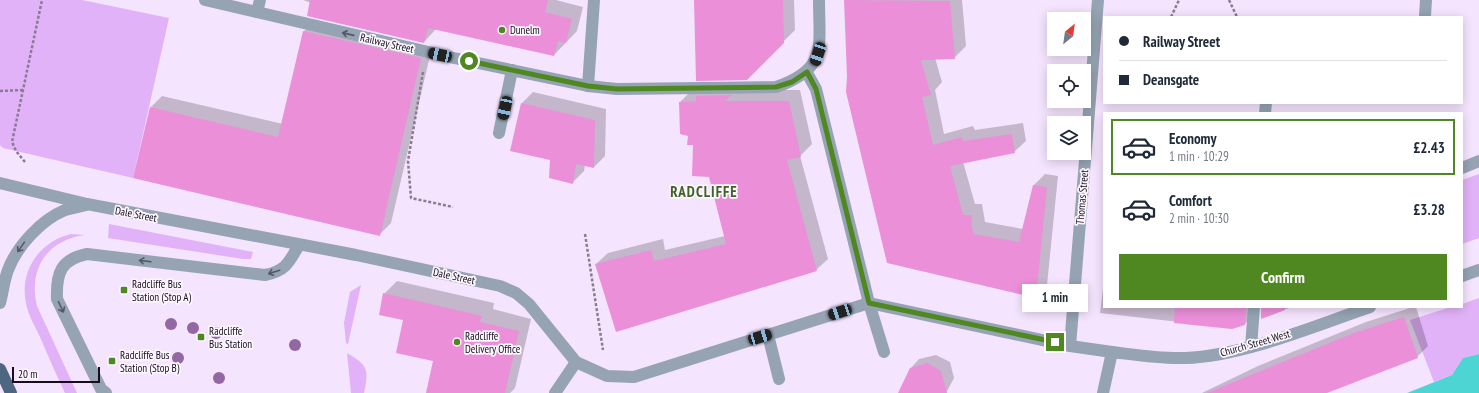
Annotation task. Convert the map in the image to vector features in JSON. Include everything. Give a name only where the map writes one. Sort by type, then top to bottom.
[{"type":"main road","points":[[0,369],[11,393]]},
{"type":"street","name":"Railway Street","points":[[204,0],[454,58],[588,86],[617,89],[776,87],[792,82],[807,72]]},
{"type":"street","points":[[257,12],[260,0]]},
{"type":"street","points":[[588,86],[594,0]]},
{"type":"street","points":[[819,0],[818,54],[815,63],[807,72],[816,89],[869,303],[884,352]]},
{"type":"street","name":"Thomas Street","points":[[1070,346],[1098,0]]},
{"type":"street","points":[[1424,16],[1426,0]]},
{"type":"street","points":[[499,133],[512,70]]},
{"type":"street","points":[[1463,168],[1479,161]]},
{"type":"street","name":"Dale Street","points":[[0,183],[87,204],[356,255],[480,281],[516,293],[529,304],[576,362],[607,376],[634,377],[869,303]]},
{"type":"street","points":[[0,303],[8,269],[21,246],[38,228],[64,211],[87,204]]},
{"type":"street","points":[[106,393],[101,389],[57,299],[56,282],[62,266],[73,257],[87,254],[265,275],[276,273],[282,269],[299,245]]},
{"type":"street","points":[[1463,276],[1479,270]]},
{"type":"street","name":"Church Street West","points":[[869,303],[1070,346],[1150,357],[1185,358],[1219,354],[1251,347],[1367,308]]},
{"type":"street","points":[[1251,347],[1254,308]]},
{"type":"street","points":[[768,335],[779,379]]},
{"type":"street","points":[[1103,393],[1112,352]]},
{"type":"street","points":[[555,393],[576,362]]},
{"type":"path","points":[[25,162],[16,151],[12,142],[42,0]]},
{"type":"path","points":[[1172,16],[1180,0]]},
{"type":"path","points":[[1229,0],[1237,16]]},
{"type":"path","points":[[421,84],[408,161],[411,198],[453,207]]},
{"type":"path","points":[[0,91],[23,90]]},
{"type":"path","points":[[585,234],[607,376]]},
{"type":"shaded area","points":[[0,0],[82,0],[169,18],[133,178],[3,148],[0,145]]},
{"type":"shaded area","points":[[1479,174],[1479,238],[1463,244],[1463,180]]},
{"type":"shaded area","points":[[109,224],[253,252],[251,259],[243,259],[108,238]]},
{"type":"shaded area","points":[[71,234],[85,235],[60,243],[51,250],[43,258],[35,280],[37,306],[77,393],[65,393],[30,316],[26,303],[25,291],[29,269],[41,250],[50,243]]},
{"type":"shaded area","points":[[361,285],[348,344],[346,343],[344,323],[350,292]]},
{"type":"shaded area","points":[[1479,298],[1479,354],[1463,358],[1452,375],[1434,382],[1410,320],[1448,308],[1463,308],[1463,304]]},
{"type":"shaded area","points":[[347,353],[359,361],[365,369],[366,379],[364,393],[351,393]]},
{"type":"shaded area","points":[[1479,354],[1479,393],[1407,393],[1452,375],[1463,358]]},
{"type":"building","name":"Dunelm","points":[[310,0],[548,0],[545,12],[572,19],[566,43],[558,41],[554,56],[428,28],[424,43],[307,16]]},
{"type":"building","points":[[694,0],[783,0],[784,43],[747,80],[696,81]]},
{"type":"building","points":[[844,0],[950,1],[955,59],[921,60],[931,95],[922,97],[933,145],[962,137],[963,141],[1012,134],[1015,153],[950,166],[963,215],[971,215],[973,234],[1019,242],[1033,185],[1047,187],[1036,298],[887,263],[846,92],[847,76]]},
{"type":"building","points":[[303,31],[421,58],[380,236],[133,178],[150,107],[278,137]]},
{"type":"building","points":[[732,95],[725,101],[789,101],[801,157],[787,160],[817,271],[616,332],[595,264],[651,250],[654,261],[726,244],[709,177],[692,176],[693,145],[687,145],[688,136],[680,134],[679,102],[696,101],[696,96]]},
{"type":"building","points":[[521,103],[595,120],[594,168],[576,164],[573,184],[549,178],[550,160],[510,151]]},
{"type":"building","name":"Radcliffe Delivery Office","points":[[383,293],[482,316],[480,322],[519,331],[505,393],[426,393],[433,361],[396,353],[403,320],[379,315]]},
{"type":"building","points":[[1175,308],[1246,308],[1245,325],[1232,329],[1174,323]]},
{"type":"building","points":[[1261,308],[1285,308],[1285,310],[1261,319]]},
{"type":"building","points":[[1404,317],[1418,358],[1327,393],[1207,393],[1354,333]]},
{"type":"building","points":[[927,363],[941,371],[947,393],[898,393],[910,368]]},
{"type":"place","name":"Dunelm","points":[[502,30]]},
{"type":"place","name":"Radcliffe Bus Station (Stop A)","points":[[124,290]]},
{"type":"place","name":"Radcliffe Bus Station","points":[[201,337]]},
{"type":"place","name":"Radcliffe Delivery Office","points":[[457,342]]},
{"type":"place","name":"Radcliffe Bus Station (Stop B)","points":[[112,361]]},
{"type":"district","name":"RADCLIFFE","points":[[704,192]]},
{"type":"route","points":[[469,61],[588,86],[617,89],[776,87],[792,82],[807,72],[816,89],[869,303],[1055,342]]}]
